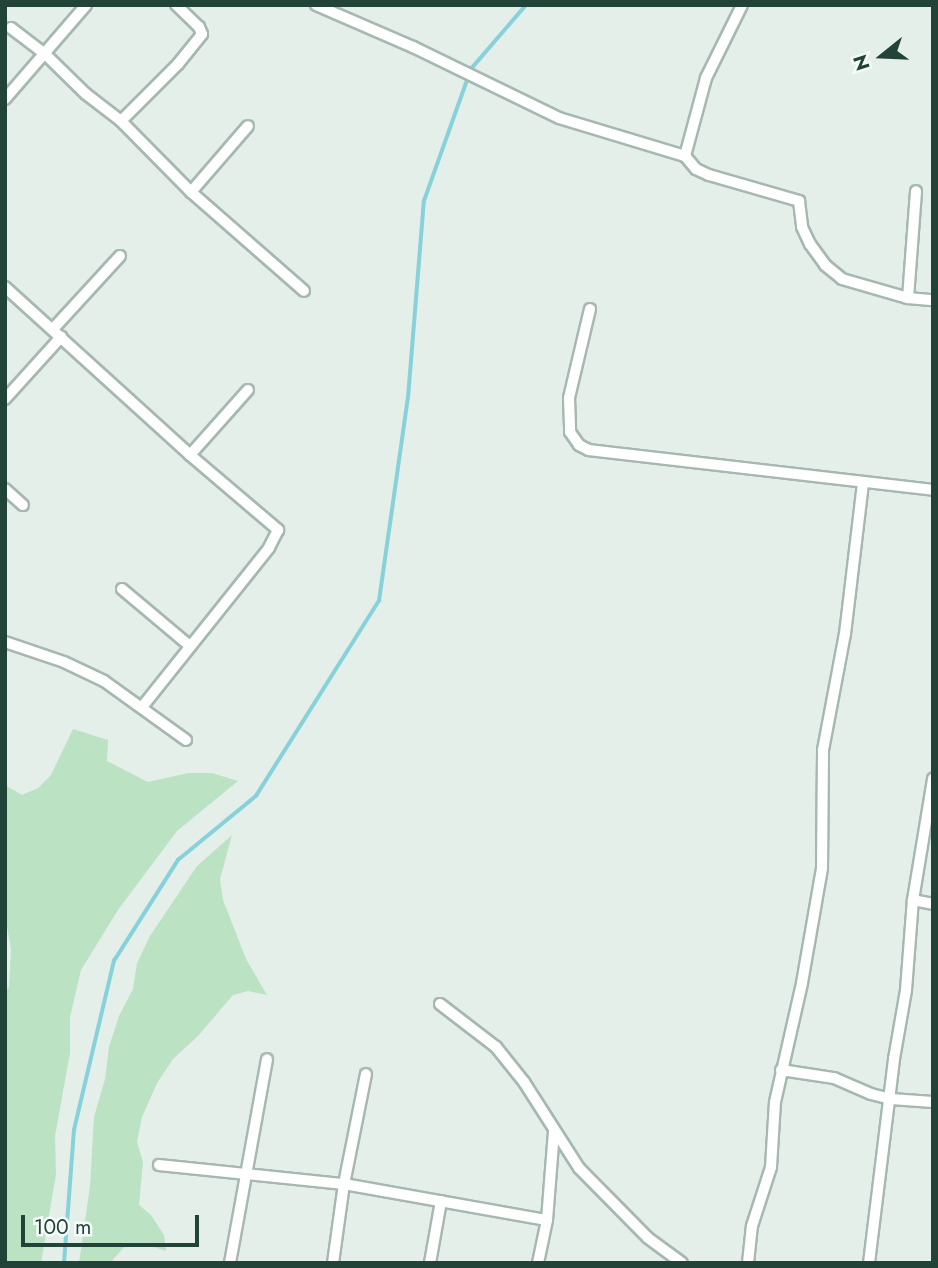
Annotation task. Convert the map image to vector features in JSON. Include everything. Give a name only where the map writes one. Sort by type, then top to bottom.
[{"type":"street","points":[[5,99],[86,5]]},
{"type":"street","points":[[121,121],[178,64],[202,34],[176,5]]},
{"type":"street","points":[[316,5],[413,47],[559,118],[685,156],[696,169],[709,175],[799,201],[802,227],[825,265],[842,279],[908,298],[933,300]]},
{"type":"street","points":[[685,156],[706,78],[742,5]]},
{"type":"street","points":[[11,28],[121,121],[191,192],[304,291]]},
{"type":"street","points":[[191,192],[248,127]]},
{"type":"street","points":[[908,298],[916,191]]},
{"type":"street","points":[[5,399],[120,256]]},
{"type":"street","points":[[5,287],[190,455],[278,530],[274,541],[142,707]]},
{"type":"street","points":[[590,309],[569,398],[570,432],[579,446],[589,450],[933,490]]},
{"type":"street","points":[[190,455],[247,390]]},
{"type":"street","points":[[748,1263],[752,1226],[771,1167],[775,1102],[802,983],[822,868],[823,750],[845,634],[863,482]]},
{"type":"street","points":[[5,489],[23,505]]},
{"type":"street","points":[[122,589],[190,646]]},
{"type":"street","points":[[5,642],[64,662],[104,681],[186,740]]},
{"type":"street","points":[[869,1263],[894,1059],[906,990],[914,900],[933,779]]},
{"type":"street","points":[[914,900],[933,904]]},
{"type":"street","points":[[440,1004],[496,1047],[510,1063],[579,1168],[648,1238],[682,1263]]},
{"type":"street","points":[[230,1263],[267,1059]]},
{"type":"street","points":[[781,1070],[834,1078],[891,1098],[933,1102]]},
{"type":"street","points":[[333,1263],[344,1184],[366,1074]]},
{"type":"street","points":[[538,1263],[547,1220],[554,1132]]},
{"type":"street","points":[[159,1165],[344,1184],[547,1220]]},
{"type":"street","points":[[430,1263],[441,1201]]},
{"type":"green space","points":[[73,729],[108,740],[107,761],[148,782],[188,773],[212,773],[238,781],[177,831],[118,910],[81,970],[70,1017],[70,1053],[55,1136],[56,1174],[41,1263],[5,1263],[5,992],[9,987],[11,949],[5,916],[5,785],[22,795],[38,788],[51,775]]},
{"type":"green space","points":[[232,835],[220,879],[223,900],[246,959],[267,995],[248,991],[233,995],[198,1036],[173,1059],[157,1083],[142,1117],[137,1142],[143,1162],[139,1205],[151,1215],[164,1235],[166,1251],[148,1245],[126,1245],[110,1263],[79,1263],[90,1186],[94,1117],[105,1079],[109,1047],[119,1016],[133,989],[137,963],[150,936],[197,866]]},
{"type":"waterway","points":[[64,1263],[74,1130],[114,961],[178,860],[256,796],[379,601],[408,398],[424,201],[471,69],[526,5]]}]
